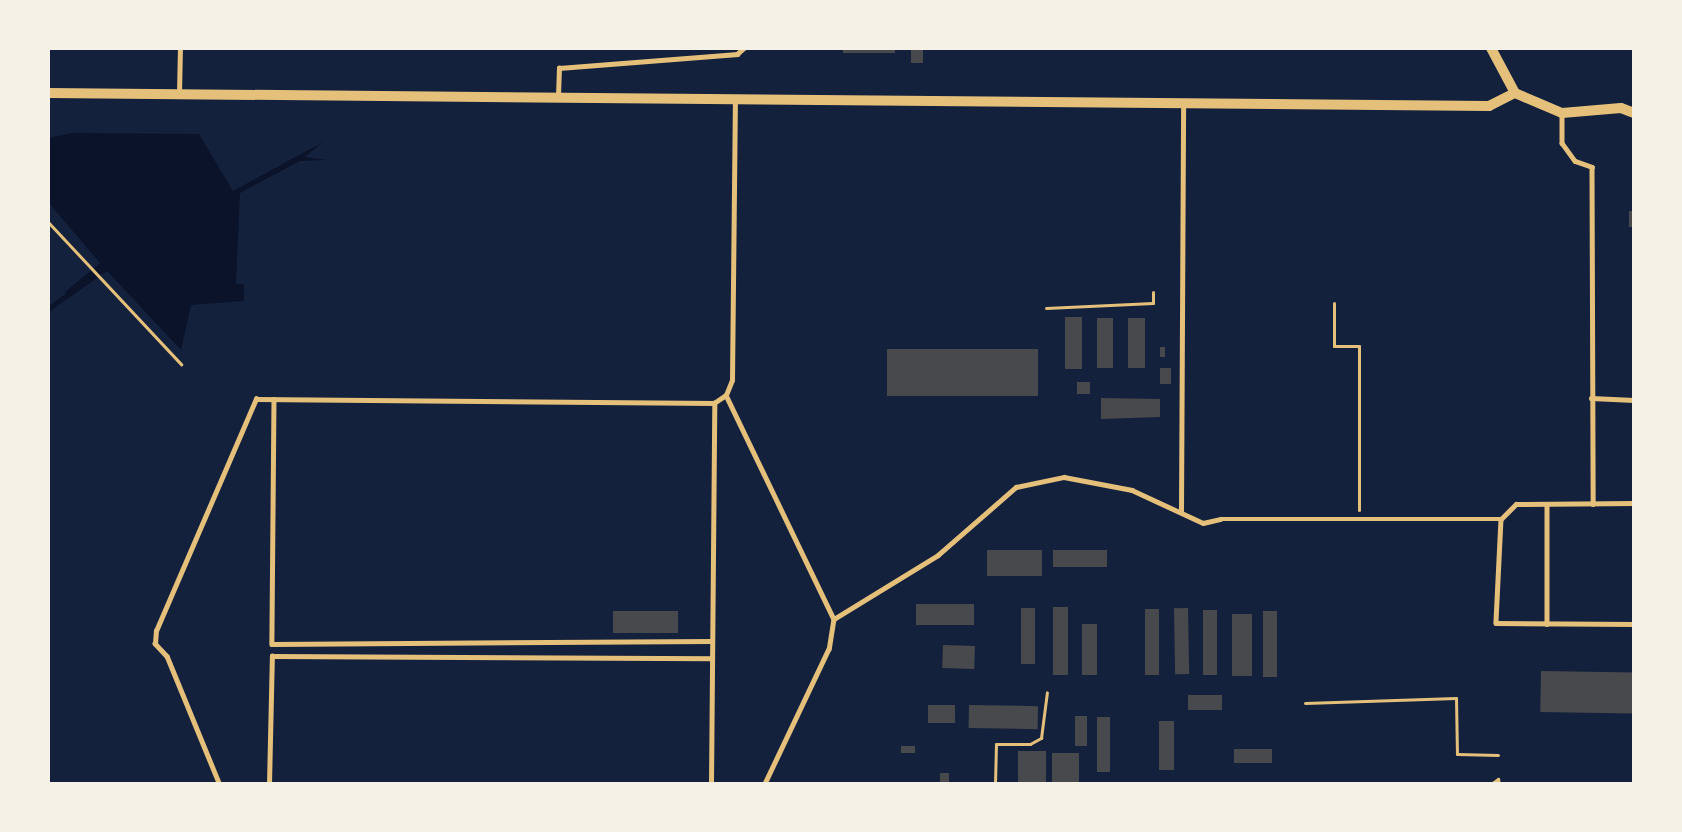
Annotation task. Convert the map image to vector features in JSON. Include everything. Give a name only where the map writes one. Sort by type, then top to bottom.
[{"type":"street","points":[[1491,48],[1515,93],[1562,113],[1621,108],[1634,113]]},
{"type":"street","points":[[48,93],[735,104],[1490,106],[1515,93]]},
{"type":"lane","points":[[179,94],[180,48]]},
{"type":"lane","points":[[558,100],[559,68],[737,54],[744,48]]},
{"type":"lane","points":[[219,784],[166,657],[155,644],[156,631],[256,399],[714,403],[726,394],[732,381],[735,104]]},
{"type":"lane","points":[[1181,511],[1183,104]]},
{"type":"lane","points":[[1562,113],[1562,142],[1575,161],[1592,167],[1593,504]]},
{"type":"lane","points":[[726,394],[834,619],[830,649],[765,784]]},
{"type":"lane","points":[[1591,398],[1634,400]]},
{"type":"lane","points":[[274,399],[272,644],[712,641]]},
{"type":"lane","points":[[711,784],[714,403]]},
{"type":"lane","points":[[834,619],[938,555],[1016,487],[1064,477],[1092,480],[1181,511],[1203,523],[1359,518],[1501,519]]},
{"type":"lane","points":[[1634,503],[1516,504],[1501,519],[1496,623],[1634,624]]},
{"type":"lane","points":[[1547,504],[1547,624]]},
{"type":"lane","points":[[269,784],[272,656],[712,658]]},
{"type":"path","points":[[48,222],[181,364]]},
{"type":"path","points":[[1046,308],[1153,303],[1153,292]]},
{"type":"path","points":[[1334,303],[1334,346],[1359,346],[1359,518]]},
{"type":"path","points":[[995,784],[996,744],[1030,744],[1041,738],[1047,692]]},
{"type":"path","points":[[1305,703],[1456,698],[1457,754],[1498,754]]},
{"type":"path","points":[[1491,784],[1498,779],[1499,784]]},
{"type":"water","points":[[72,133],[199,134],[233,191],[323,142],[305,157],[326,160],[300,161],[240,193],[236,284],[244,284],[244,301],[191,305],[181,350],[107,271],[70,297],[65,292],[100,263],[48,202],[48,138]]},
{"type":"building","points":[[843,48],[895,48],[895,53],[843,53]]},
{"type":"building","points":[[911,48],[923,48],[923,63],[911,63]]},
{"type":"building","points":[[1629,211],[1634,211],[1634,227],[1629,227]]},
{"type":"building","points":[[1065,317],[1082,317],[1082,369],[1065,369]]},
{"type":"building","points":[[1097,318],[1113,318],[1113,368],[1097,368]]},
{"type":"building","points":[[1128,318],[1145,318],[1145,368],[1128,368]]},
{"type":"building","points":[[1160,347],[1165,347],[1165,357],[1160,357]]},
{"type":"building","points":[[887,349],[1038,349],[1038,396],[887,396]]},
{"type":"building","points":[[1160,368],[1171,368],[1171,384],[1160,384]]},
{"type":"building","points":[[1077,382],[1090,382],[1090,394],[1077,394]]},
{"type":"building","points":[[1101,398],[1160,399],[1160,417],[1101,419]]},
{"type":"building","points":[[987,550],[1042,550],[1042,576],[987,576]]},
{"type":"building","points":[[1053,550],[1107,550],[1107,567],[1053,567]]},
{"type":"building","points":[[916,604],[974,604],[974,625],[916,625]]},
{"type":"building","points":[[1053,607],[1068,607],[1068,675],[1053,675]]},
{"type":"building","points":[[1021,608],[1035,608],[1035,664],[1021,664]]},
{"type":"building","points":[[1174,608],[1188,608],[1189,674],[1175,674]]},
{"type":"building","points":[[1145,609],[1159,609],[1159,675],[1145,675]]},
{"type":"building","points":[[1203,610],[1217,610],[1217,675],[1203,675]]},
{"type":"building","points":[[613,611],[678,611],[678,633],[613,633]]},
{"type":"building","points":[[1263,611],[1277,611],[1277,677],[1263,677]]},
{"type":"building","points":[[1232,614],[1252,614],[1252,676],[1232,676]]},
{"type":"building","points":[[1082,624],[1097,624],[1097,675],[1082,675]]},
{"type":"building","points":[[943,645],[975,646],[974,669],[942,668]]},
{"type":"building","points":[[1541,671],[1634,673],[1633,714],[1540,712]]},
{"type":"building","points":[[1188,695],[1222,695],[1222,710],[1188,710]]},
{"type":"building","points":[[928,705],[955,705],[955,723],[928,723]]},
{"type":"building","points":[[969,705],[1038,706],[1038,729],[969,728]]},
{"type":"building","points":[[1075,716],[1087,716],[1087,746],[1075,746]]},
{"type":"building","points":[[1097,717],[1110,717],[1110,772],[1097,772]]},
{"type":"building","points":[[1159,721],[1174,721],[1174,770],[1159,770]]},
{"type":"building","points":[[901,746],[915,746],[915,753],[901,753]]},
{"type":"building","points":[[1234,749],[1272,749],[1272,763],[1234,763]]},
{"type":"building","points":[[1018,751],[1046,751],[1046,784],[1018,784]]},
{"type":"building","points":[[1052,753],[1079,753],[1079,784],[1052,784]]},
{"type":"building","points":[[940,773],[949,773],[949,784],[940,784]]},
{"type":"waterway","points":[[48,309],[71,292]]}]
